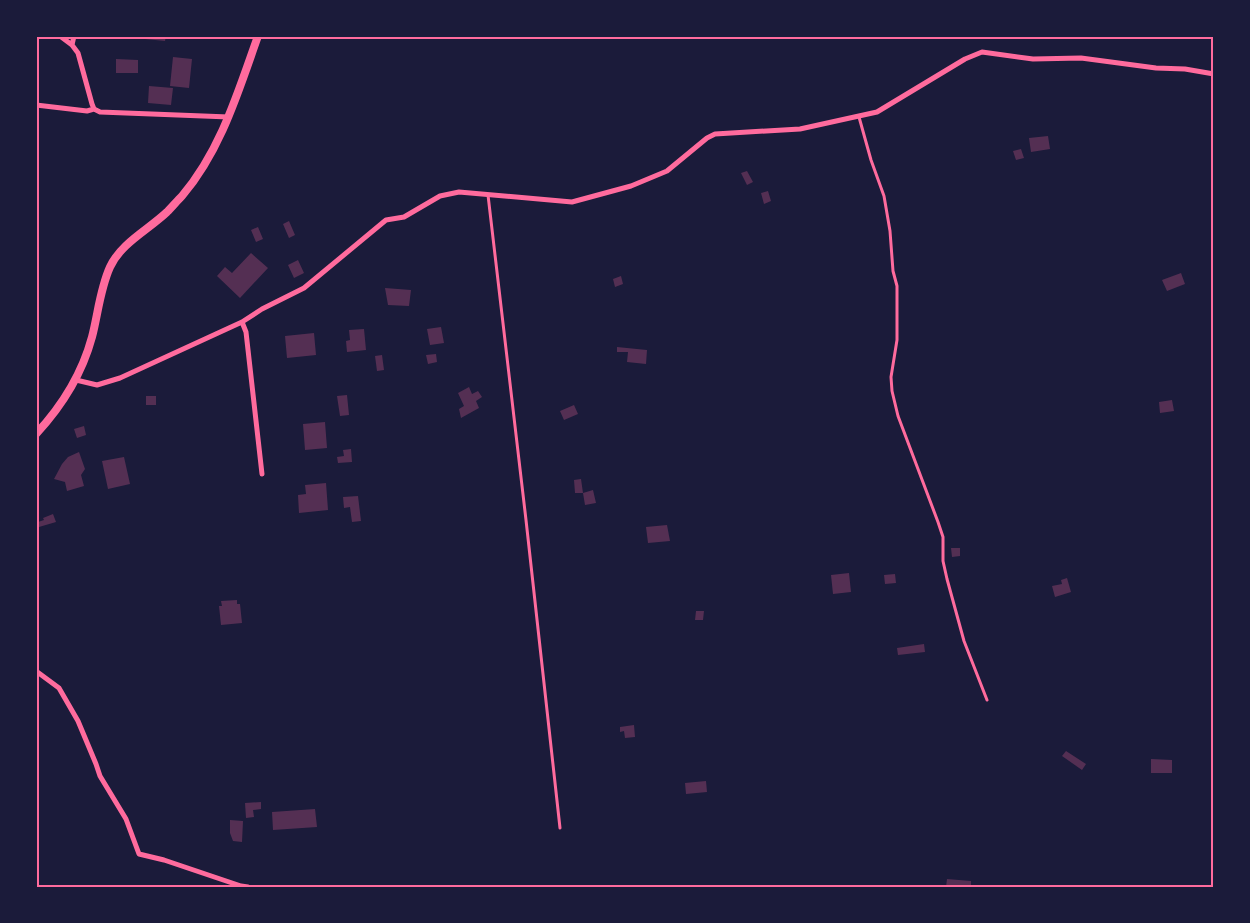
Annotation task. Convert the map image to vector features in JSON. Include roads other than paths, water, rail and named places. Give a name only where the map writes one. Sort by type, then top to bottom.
[{"type":"street","points":[[60,36],[72,44],[78,53],[94,109]]},
{"type":"street","points":[[72,44],[74,36]]},
{"type":"street","points":[[36,434],[48,421],[76,380],[92,336],[104,283],[110,267],[117,255],[166,213],[183,195],[212,152],[230,117],[258,36]]},
{"type":"street","points":[[76,380],[97,385],[120,378],[242,322],[262,309],[304,288],[386,220],[404,217],[440,196],[459,192],[572,202],[631,186],[667,171],[707,138],[716,134],[800,129],[877,112],[965,58],[982,52],[1033,59],[1081,58],[1156,68],[1185,69],[1214,74]]},
{"type":"street","points":[[36,105],[87,111],[94,109],[100,112],[230,117]]},
{"type":"street","points":[[242,322],[246,332],[262,474]]},
{"type":"street","points":[[36,671],[59,688],[73,713],[100,776],[126,819],[138,854],[164,860],[248,887]]},
{"type":"lane","points":[[859,117],[871,160],[884,196],[890,231],[893,271],[897,286],[897,340],[891,377],[892,391],[898,416],[943,537],[943,560],[946,579],[964,640],[987,700]]},
{"type":"lane","points":[[488,194],[528,529],[560,828]]}]
